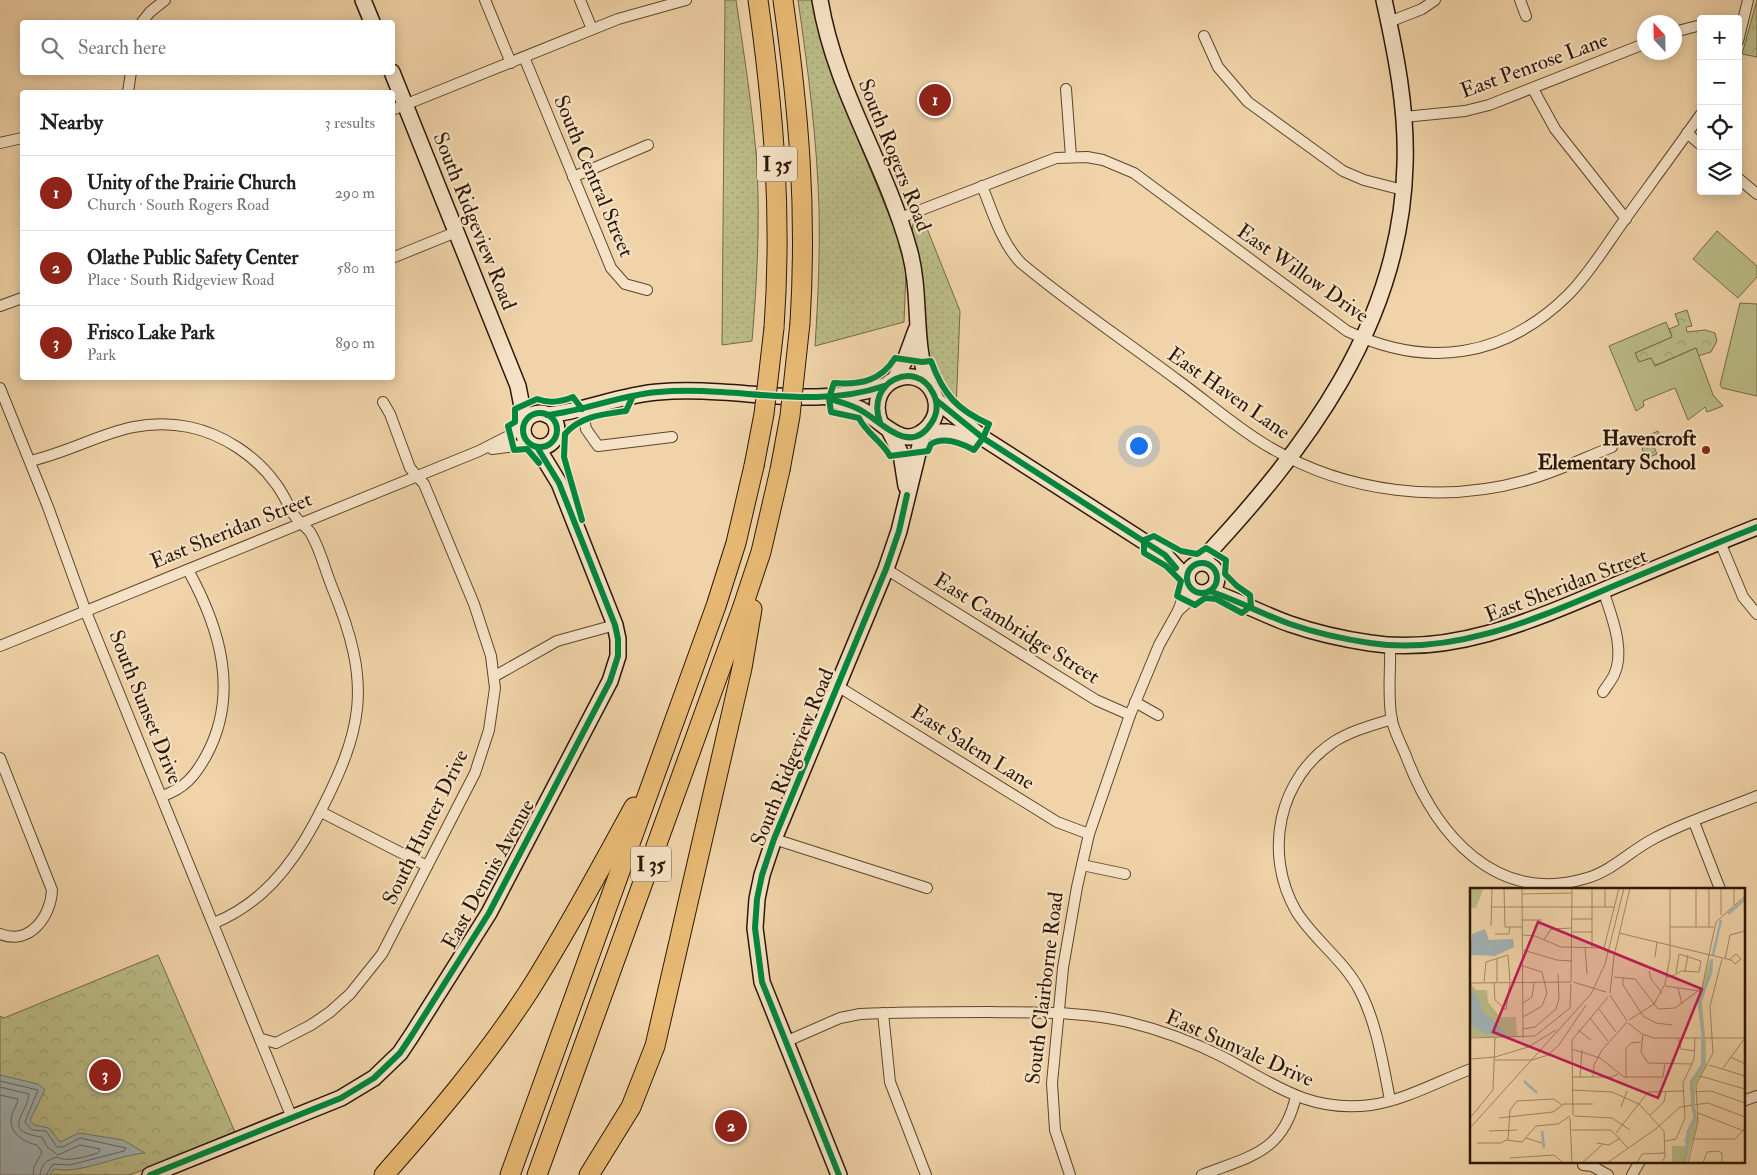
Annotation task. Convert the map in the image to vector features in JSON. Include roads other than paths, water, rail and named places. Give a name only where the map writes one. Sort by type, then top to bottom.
[{"type":"highway","name":"I 35","points":[[510,1175],[716,606],[736,543],[754,466],[764,414],[774,328],[778,266],[777,168],[772,108],[758,0]]},
{"type":"highway","name":"I 35","points":[[537,1175],[719,676],[760,552],[780,470],[790,416],[800,323],[804,238],[802,153],[783,0]]},
{"type":"highway","points":[[589,1175],[632,1107],[645,1075],[663,1019],[742,668],[760,552]]},
{"type":"highway","points":[[384,1175],[450,1099],[529,991],[662,757]]},
{"type":"street","points":[[144,20],[165,0]]},
{"type":"street","points":[[363,0],[371,20]]},
{"type":"street","points":[[485,0],[511,63]]},
{"type":"street","points":[[580,0],[592,29]]},
{"type":"street","points":[[399,108],[592,29],[640,12],[686,0]]},
{"type":"street","name":"South Rogers Road","points":[[820,0],[832,54],[900,218],[916,274],[916,329]]},
{"type":"street","points":[[1196,587],[1187,573],[1221,542],[1289,457],[1326,406],[1364,339],[1390,266],[1403,190],[1405,165],[1404,117],[1402,90],[1384,0]]},
{"type":"street","points":[[1389,22],[1422,9],[1435,0]]},
{"type":"street","points":[[1520,0],[1526,16]]},
{"type":"street","points":[[1742,20],[1748,0]]},
{"type":"street","points":[[1682,30],[1697,26]]},
{"type":"street","points":[[1204,36],[1218,67],[1233,88],[1248,102],[1343,171],[1364,180],[1403,190]]},
{"type":"street","name":"East Penrose Lane","points":[[1404,117],[1464,111],[1489,105],[1637,47]]},
{"type":"street","name":"South Central Street","points":[[524,57],[611,268],[625,284],[647,290]]},
{"type":"street","points":[[128,90],[131,75]]},
{"type":"street","name":"South Ridgeview Road","points":[[393,75],[399,108],[456,232],[518,386],[525,425]]},
{"type":"street","points":[[1066,89],[1071,157]]},
{"type":"street","points":[[1533,89],[1555,129],[1626,219]]},
{"type":"street","name":"East Willow Drive","points":[[900,218],[1047,160],[1071,157],[1103,160],[1134,173],[1347,331],[1394,349],[1427,353],[1460,351],[1498,342],[1541,318],[1569,294],[1626,219],[1697,119]]},
{"type":"street","points":[[1687,133],[1697,142]]},
{"type":"street","points":[[0,143],[20,138]]},
{"type":"street","points":[[573,176],[648,145]]},
{"type":"street","points":[[1742,181],[1757,194]]},
{"type":"street","name":"East Haven Lane","points":[[982,186],[1002,235],[1010,250],[1021,263],[1270,448],[1326,474],[1364,485],[1398,490],[1446,492],[1498,487],[1528,480],[1612,447]]},
{"type":"street","points":[[395,257],[456,232]]},
{"type":"street","points":[[0,306],[20,299]]},
{"type":"street","points":[[885,427],[877,402],[905,360],[916,329]]},
{"type":"street","points":[[916,329],[923,370],[932,393],[935,416],[924,432]]},
{"type":"street","points":[[829,398],[913,377],[984,438],[1165,555],[1196,587],[1214,588],[1221,542]]},
{"type":"street","name":"South Ridgeview Road","points":[[518,386],[544,414]]},
{"type":"street","name":"South Sunset Drive","points":[[0,388],[86,612],[262,1039],[292,1118]]},
{"type":"street","points":[[582,409],[547,446],[534,445],[525,436],[525,425],[532,416],[582,409],[618,399],[658,392],[682,391],[829,398],[859,409],[901,436],[910,437],[924,432],[947,432],[984,438]]},
{"type":"street","name":"South Hunter Drive","points":[[262,1039],[276,1043],[330,1012],[350,994],[382,954],[482,754],[489,730],[494,676],[481,622],[424,484],[410,468],[390,414],[382,402]]},
{"type":"street","points":[[582,409],[586,429],[598,446],[672,437]]},
{"type":"street","points":[[544,414],[555,422],[555,436]]},
{"type":"street","points":[[30,462],[122,428],[150,424],[189,427],[217,436],[247,454],[277,484],[294,516],[310,532],[347,624],[356,657],[359,684],[358,711],[348,753],[321,812],[296,856],[279,877],[246,907],[214,923]]},
{"type":"street","name":"East Sheridan Street","points":[[0,646],[478,451],[525,425]]},
{"type":"street","name":"South Ridgeview Road","points":[[885,427],[901,454],[907,495]]},
{"type":"street","name":"South Ridgeview Road","points":[[838,1175],[762,982],[756,928],[762,875],[774,839],[839,687],[886,569],[899,531],[924,432]]},
{"type":"street","name":"East Dennis Avenue","points":[[150,1175],[292,1118],[359,1088],[386,1067],[412,1035],[489,913],[610,681],[618,656],[618,639],[615,625],[560,483],[555,461],[555,436]]},
{"type":"street","name":"East Sheridan Street","points":[[478,451],[513,444],[534,445]]},
{"type":"street","name":"East Dennis Avenue","points":[[534,445],[560,483]]},
{"type":"street","name":"East Sheridan Street","points":[[1196,587],[1236,599],[1288,623],[1319,633],[1390,645],[1445,642],[1483,635],[1520,623],[1757,527]]},
{"type":"street","points":[[1720,542],[1744,597],[1757,614]]},
{"type":"street","points":[[1165,555],[1198,563],[1206,562],[1217,573]]},
{"type":"street","name":"East Cambridge Street","points":[[886,569],[1096,700],[1130,715]]},
{"type":"street","points":[[162,796],[181,788],[200,766],[219,726],[224,705],[225,684],[219,641],[188,570]]},
{"type":"street","name":"East Sheridan Street","points":[[1217,573],[1236,599]]},
{"type":"street","name":"South Clairborne Road","points":[[1070,1175],[1059,1146],[1052,1106],[1052,1083],[1058,1013],[1068,937],[1082,865],[1089,834],[1135,702],[1159,645],[1178,611],[1196,587]]},
{"type":"street","points":[[1603,590],[1615,631],[1618,652],[1614,674],[1603,692]]},
{"type":"street","points":[[494,676],[557,641],[615,625]]},
{"type":"street","points":[[1390,645],[1392,719],[1416,782],[1445,829],[1475,860],[1496,872],[1515,879],[1554,884],[1587,878],[1602,872],[1655,838],[1757,796]]},
{"type":"street","name":"East Salem Lane","points":[[839,687],[1057,822],[1089,834]]},
{"type":"street","points":[[1135,702],[1158,715]]},
{"type":"street","points":[[1390,1100],[1368,1006],[1346,971],[1297,912],[1283,880],[1278,840],[1286,802],[1307,766],[1336,740],[1364,727],[1392,719]]},
{"type":"street","points":[[0,758],[52,890],[52,904],[47,916],[39,925],[18,936],[0,934]]},
{"type":"street","points":[[321,812],[427,866]]},
{"type":"street","points":[[1694,822],[1720,888]]},
{"type":"street","points":[[774,839],[927,888]]},
{"type":"street","name":"South Clairborne Road","points":[[1082,865],[1125,874]]},
{"type":"street","points":[[882,1013],[890,1082],[926,1175]]},
{"type":"street","name":"East Sunvale Drive","points":[[785,1042],[840,1018],[860,1014],[1058,1013],[1097,1017],[1161,1031],[1224,1058],[1278,1089],[1308,1101],[1343,1105],[1372,1104],[1390,1100],[1470,1069]]},
{"type":"street","points":[[1202,1175],[1262,1150],[1274,1142],[1284,1131],[1292,1114],[1296,1096]]},
{"type":"street","points":[[1744,1101],[1757,1096]]},
{"type":"street","points":[[1632,1175],[1639,1162]]},
{"type":"street","points":[[1583,1165],[1592,1166],[1608,1175]]},
{"type":"water","points":[[0,1075],[38,1084],[45,1090],[30,1120],[34,1125],[49,1128],[60,1142],[79,1133],[123,1140],[145,1153],[75,1169],[54,1169],[50,1175],[0,1175]]},
{"type":"place","name":"Unity of the Prairie Church","points":[[935,100]]},
{"type":"place","name":"Havencroft Elementary School","points":[[1706,450]]},
{"type":"place","name":"Frisco Lake Park","points":[[105,1075]]},
{"type":"place","name":"Olathe Public Safety Center","points":[[731,1126]]}]
